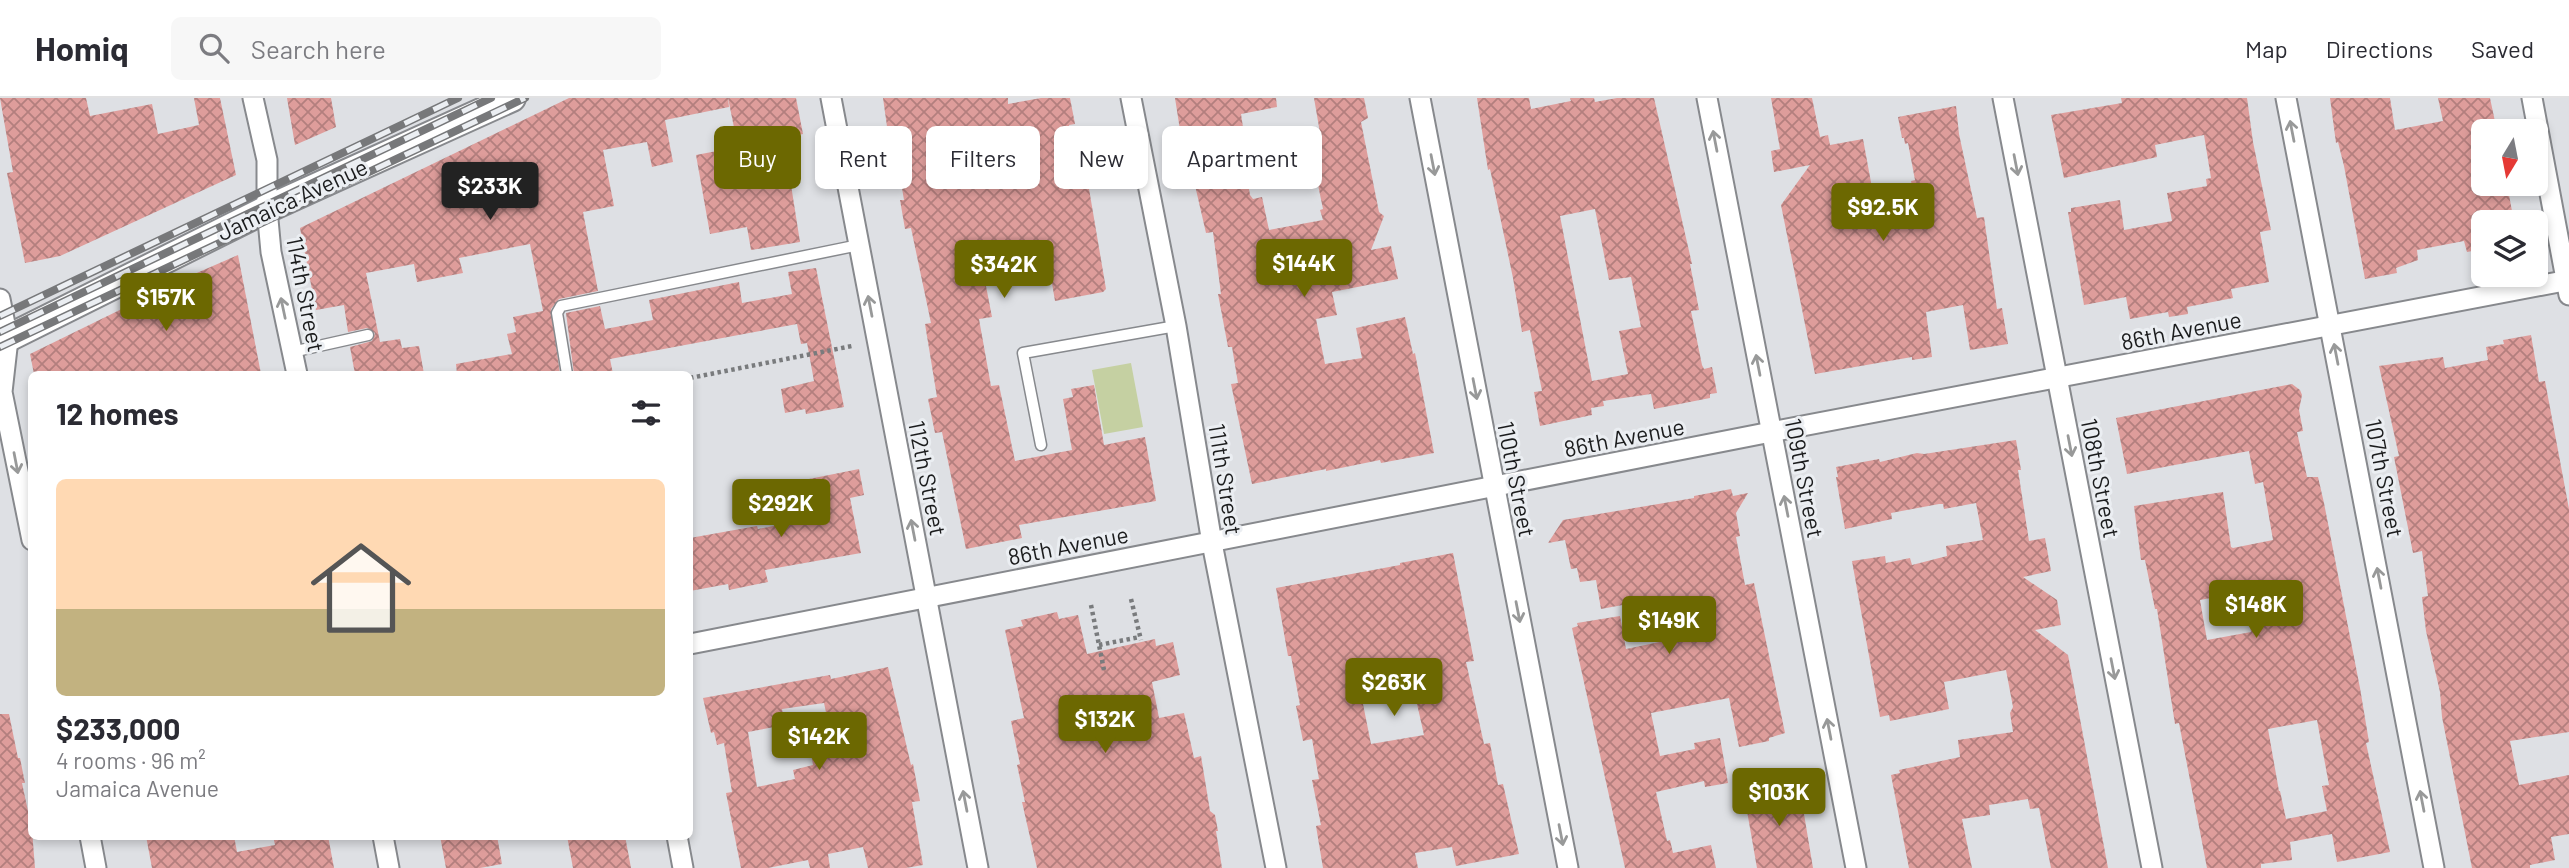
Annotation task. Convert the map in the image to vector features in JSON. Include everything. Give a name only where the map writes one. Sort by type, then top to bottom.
[{"type":"main road","name":"Jamaica Avenue","points":[[4,341],[267,209],[512,98]]},
{"type":"street","name":"114th Street","points":[[253,98],[267,160],[267,209],[271,252],[296,371]]},
{"type":"street","name":"112th Street","points":[[831,98],[978,868]]},
{"type":"street","name":"111th Street","points":[[1131,98],[1176,326],[1212,543],[1276,868]]},
{"type":"street","name":"110th Street","points":[[1420,98],[1568,868]]},
{"type":"street","name":"109th Street","points":[[1707,98],[1856,868]]},
{"type":"street","name":"108th Street","points":[[2003,98],[2151,868]]},
{"type":"street","name":"107th Street","points":[[2286,98],[2434,868]]},
{"type":"street","points":[[2532,98],[2568,285]]},
{"type":"street","name":"86th Avenue","points":[[693,643],[1771,432],[2330,326],[2568,285]]},
{"type":"street","points":[[0,299],[4,341],[2,392],[28,520]]},
{"type":"street","points":[[91,840],[96,868]]},
{"type":"street","points":[[384,840],[389,868]]},
{"type":"street","points":[[678,840],[683,868]]},
{"type":"lane","points":[[567,371],[557,313],[561,306],[859,245]]},
{"type":"lane","points":[[1041,445],[1023,354],[1176,326]]},
{"type":"lane","points":[[292,352],[368,335]]},
{"type":"path","points":[[693,377],[852,346]]},
{"type":"path","points":[[1099,645],[1140,638],[1131,599]]},
{"type":"path","points":[[1091,605],[1104,670]]},
{"type":"green space","points":[[1131,363],[1143,427],[1104,434],[1092,370]]},
{"type":"building","points":[[0,98],[86,98],[90,116],[152,104],[158,134],[199,125],[194,98],[220,98],[236,175],[60,256],[25,263],[7,173],[13,172]]},
{"type":"building","points":[[287,98],[331,98],[336,127],[295,145]]},
{"type":"building","points":[[569,98],[728,98],[729,107],[665,120],[673,162],[652,167],[647,142],[603,150],[614,206],[583,212],[598,291],[559,299],[551,309],[560,371],[457,371],[456,364],[512,354],[507,334],[516,332],[513,317],[543,311],[530,244],[459,258],[463,273],[417,282],[414,264],[366,273],[380,342],[400,339],[402,348],[419,346],[423,371],[354,371],[350,347],[372,341],[375,333],[367,328],[348,332],[344,305],[316,310],[300,228]]},
{"type":"building","points":[[728,98],[796,98],[803,134],[801,126],[734,126]]},
{"type":"building","points":[[883,98],[1008,98],[1008,104],[1041,98],[1070,98],[1075,124],[1054,126],[1054,189],[1089,189],[1106,289],[1103,292],[1055,301],[1045,242],[1008,249],[1014,276],[985,281],[992,317],[979,319],[991,386],[999,385],[1015,461],[1072,450],[1063,399],[1073,397],[1071,389],[1094,385],[1104,445],[1145,437],[1156,501],[1019,525],[1022,538],[966,549],[942,432],[935,433],[928,399],[937,397],[925,324],[931,323],[911,228],[905,229],[900,200],[904,200],[902,189],[912,189],[912,126],[887,126]]},
{"type":"building","points":[[1175,98],[1276,98],[1277,107],[1241,114],[1243,126],[1179,126]]},
{"type":"building","points":[[1314,98],[1364,98],[1368,118],[1361,122],[1379,212],[1384,216],[1371,250],[1391,246],[1398,279],[1332,292],[1337,315],[1316,319],[1325,364],[1362,358],[1356,328],[1405,317],[1413,354],[1415,353],[1434,453],[1381,463],[1380,460],[1326,469],[1252,484],[1231,384],[1238,383],[1218,294],[1221,294],[1213,232],[1206,233],[1196,189],[1249,189],[1253,199],[1262,197],[1269,230],[1323,220],[1319,189],[1322,189],[1322,126],[1319,126]]},
{"type":"building","points":[[1477,98],[1529,98],[1531,109],[1571,101],[1570,98],[1594,98],[1595,102],[1617,98],[1654,98],[1692,264],[1699,310],[1691,311],[1702,365],[1704,369],[1712,367],[1717,393],[1710,394],[1710,398],[1654,409],[1651,394],[1603,401],[1604,406],[1591,408],[1592,415],[1540,426],[1534,392],[1542,391],[1530,330],[1522,332],[1513,278],[1490,169],[1488,170]],"holes":[[[1595,209],[1609,280],[1631,277],[1641,327],[1619,331],[1628,374],[1592,381],[1560,216]]]},
{"type":"building","points":[[1771,98],[1812,98],[1820,137],[1828,135],[1830,145],[1863,139],[1875,204],[1914,197],[1911,181],[1915,180],[1908,143],[1905,144],[1902,138],[1898,117],[1956,106],[1959,134],[1977,218],[1984,217],[1997,309],[2002,308],[2008,344],[1970,350],[1963,305],[1926,312],[1932,357],[1912,360],[1912,357],[1815,374],[1781,205],[1810,165],[1774,172],[1771,151],[1780,149]]},
{"type":"building","points":[[2121,98],[2247,98],[2271,230],[2260,232],[2269,282],[2231,289],[2233,298],[2187,307],[2188,314],[2169,317],[2168,312],[2130,319],[2126,297],[2084,305],[2068,212],[2071,212],[2071,208],[2120,200],[2124,230],[2172,221],[2167,193],[2207,186],[2206,179],[2211,178],[2204,135],[2155,145],[2157,157],[2064,178],[2051,115],[2122,103]]},
{"type":"building","points":[[2330,98],[2390,98],[2395,130],[2443,121],[2438,98],[2490,98],[2494,119],[2471,119],[2471,196],[2509,196],[2512,210],[2471,210],[2471,251],[2467,252],[2464,241],[2417,250],[2418,260],[2396,268],[2397,273],[2365,279],[2344,166],[2338,142],[2336,143]]},
{"type":"building","points":[[714,152],[714,189],[792,189],[800,242],[751,250],[747,227],[710,234],[696,155]]},
{"type":"building","points":[[238,255],[260,371],[33,371],[30,354]]},
{"type":"building","points":[[816,268],[844,407],[806,414],[805,409],[785,413],[781,389],[814,381],[807,343],[801,344],[797,324],[610,359],[612,371],[574,371],[566,313],[600,306],[605,329],[653,320],[649,300],[739,282],[742,303],[792,294],[788,272]]},
{"type":"building","points":[[2531,335],[2539,382],[2545,381],[2569,509],[2569,732],[2510,741],[2519,785],[2569,775],[2569,834],[2551,837],[2555,860],[2530,865],[2530,868],[2472,868],[2442,717],[2440,692],[2426,631],[2422,597],[2428,596],[2422,551],[2413,553],[2394,457],[2399,456],[2379,366],[2443,357],[2445,368],[2488,360],[2486,347],[2504,344],[2503,340]]},
{"type":"building","points":[[2292,384],[2300,390],[2302,395],[2299,410],[2303,431],[2297,432],[2307,477],[2318,477],[2324,503],[2360,688],[2369,742],[2366,743],[2390,852],[2337,862],[2332,834],[2290,842],[2292,860],[2261,864],[2261,868],[2207,868],[2179,723],[2175,724],[2157,609],[2145,560],[2141,560],[2134,506],[2223,492],[2233,548],[2273,540],[2263,482],[2255,484],[2249,451],[2127,474],[2116,418]],"holes":[[[2243,592],[2251,632],[2207,640],[2200,600]],[[2317,720],[2329,785],[2322,786],[2327,811],[2286,819],[2268,729]]]},
{"type":"building","points":[[2016,440],[2029,541],[2045,538],[2051,571],[2023,577],[2057,600],[2061,625],[2035,630],[2068,655],[2108,868],[2051,868],[2039,808],[2030,809],[2028,799],[1989,805],[1990,815],[1962,819],[1972,868],[1909,868],[1891,775],[1900,773],[1899,770],[1960,757],[1958,740],[2013,732],[2010,713],[2013,707],[2006,670],[1944,682],[1949,709],[1890,721],[1889,715],[1880,717],[1852,561],[1885,556],[1886,563],[1910,558],[1912,565],[1947,556],[1946,546],[1983,540],[1976,503],[1944,509],[1943,504],[1939,504],[1891,513],[1892,519],[1845,529],[1836,467]]},
{"type":"building","points":[[859,469],[864,495],[850,498],[861,553],[765,570],[768,582],[729,590],[728,584],[693,590],[693,537],[815,518],[809,479]]},
{"type":"building","points":[[1731,489],[1733,496],[1748,493],[1736,513],[1740,536],[1736,537],[1745,585],[1754,583],[1785,733],[1769,738],[1769,741],[1739,747],[1729,698],[1651,713],[1660,756],[1695,749],[1694,743],[1720,738],[1728,783],[1705,787],[1704,781],[1656,792],[1667,841],[1670,840],[1673,853],[1711,845],[1716,868],[1625,868],[1572,628],[1578,626],[1577,623],[1620,616],[1626,649],[1674,639],[1666,597],[1601,609],[1596,580],[1580,582],[1577,568],[1571,569],[1565,540],[1548,543],[1563,520],[1694,498]]},
{"type":"building","points":[[1453,553],[1474,661],[1466,662],[1484,744],[1490,743],[1498,785],[1503,784],[1519,854],[1456,866],[1452,847],[1415,853],[1418,868],[1323,868],[1316,826],[1321,825],[1312,780],[1319,779],[1312,739],[1303,741],[1296,706],[1300,705],[1276,588]],"holes":[[[1415,695],[1424,735],[1371,744],[1363,704]]]},
{"type":"building","points":[[1057,612],[1059,619],[1078,615],[1087,654],[1155,639],[1156,646],[1173,642],[1180,675],[1152,682],[1159,718],[1184,713],[1194,758],[1201,756],[1210,811],[1215,815],[1218,831],[1222,868],[1037,868],[1022,802],[1025,802],[1017,765],[1020,764],[1011,721],[1024,718],[1005,630],[1023,626],[1021,620]]},
{"type":"building","points":[[888,667],[920,801],[912,802],[923,865],[868,868],[863,847],[828,854],[830,868],[810,868],[808,860],[768,868],[741,868],[726,793],[732,792],[724,743],[717,745],[714,732],[711,733],[703,698],[830,675],[831,679]],"holes":[[[824,703],[835,755],[812,759],[813,765],[793,770],[795,779],[757,787],[748,732],[785,725],[782,709]]]},
{"type":"building","points":[[0,714],[9,714],[25,783],[22,783],[28,811],[28,840],[33,840],[35,868],[0,868]]},
{"type":"building","points":[[1763,780],[1775,788],[1799,784],[1813,868],[1757,868],[1747,811]]},
{"type":"building","points":[[147,840],[235,840],[237,852],[275,845],[274,840],[329,840],[334,868],[152,868]]},
{"type":"building","points":[[441,840],[498,840],[502,864],[480,868],[446,868]]},
{"type":"building","points":[[568,840],[626,840],[631,868],[573,868]]},
{"type":"railway","points":[[0,316],[458,98]]},
{"type":"railway","points":[[0,332],[491,98]]},
{"type":"railway","points":[[0,347],[525,98]]}]
